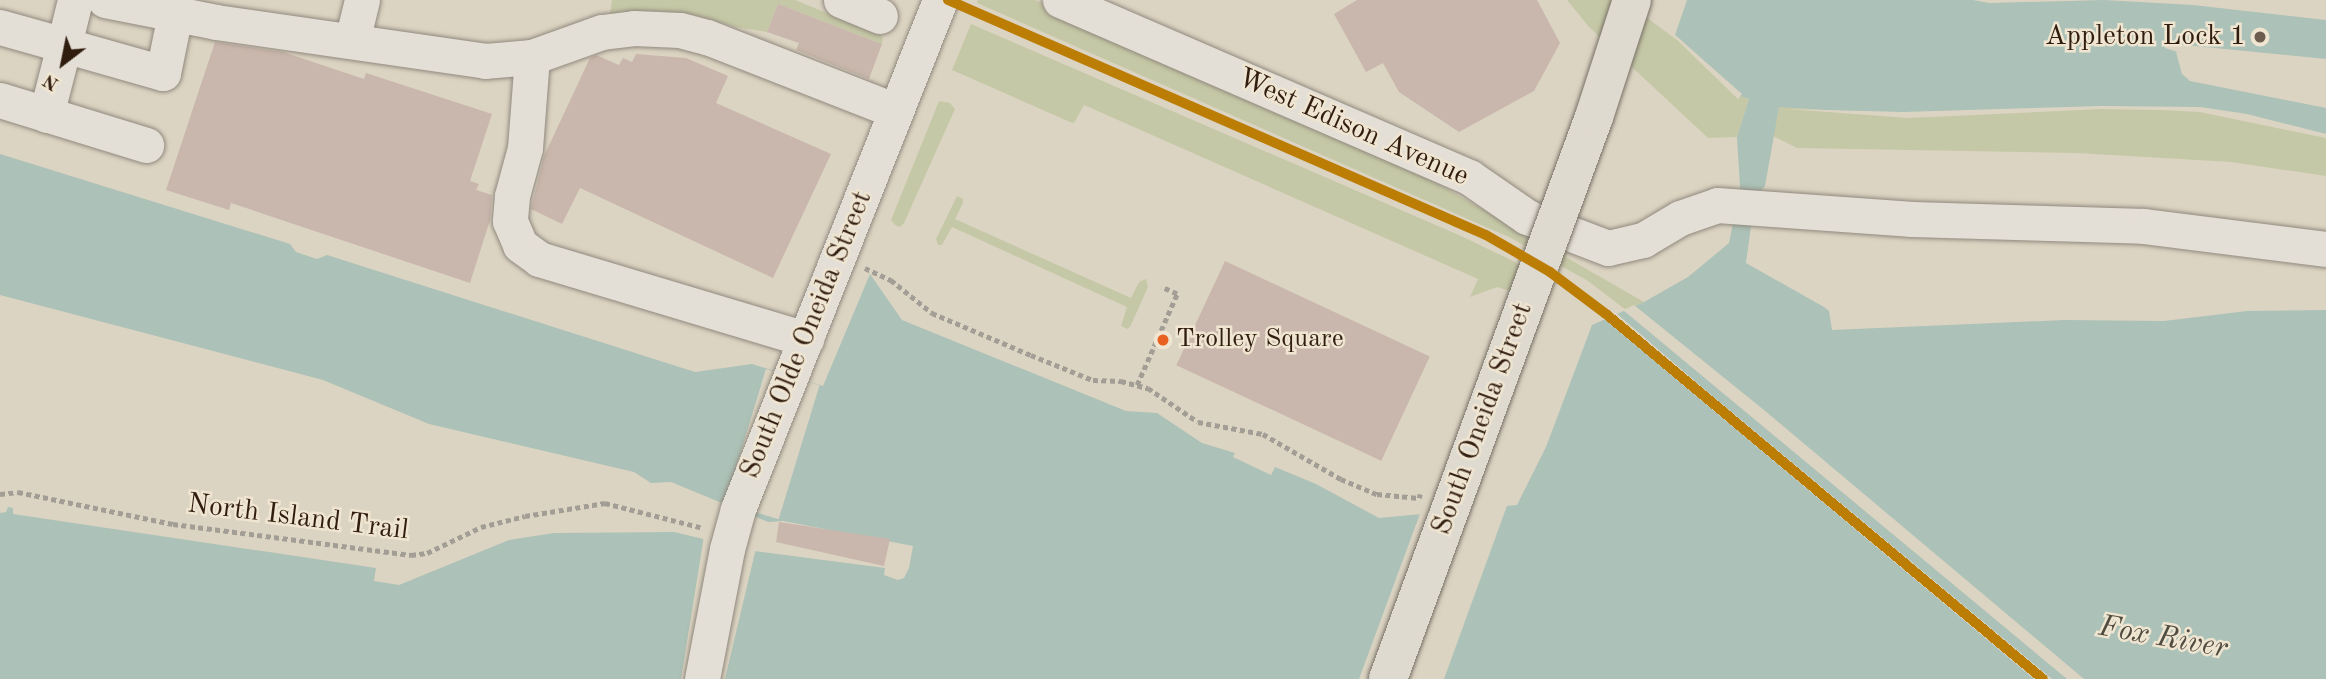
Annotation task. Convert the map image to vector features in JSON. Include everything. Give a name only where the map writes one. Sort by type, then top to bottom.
[{"type":"main road","name":"South Oneida Street","points":[[1388,679],[1594,117],[1632,0]]},
{"type":"main road","name":"South Oneida Street","points":[[1415,679],[1659,0]]},
{"type":"street","points":[[46,114],[75,0]]},
{"type":"street","points":[[105,0],[175,15],[485,61],[532,57],[602,32],[634,28],[680,30],[707,37],[896,111]]},
{"type":"street","points":[[352,41],[362,0]]},
{"type":"street","points":[[841,0],[880,16]]},
{"type":"street","name":"South Olde Oneida Street","points":[[702,679],[725,527],[792,376],[940,0]]},
{"type":"street","name":"West Edison Avenue","points":[[1060,0],[1469,177],[1527,217],[1608,248],[1643,240],[1681,218],[1717,205],[1912,219],[2144,226],[2326,249]]},
{"type":"street","points":[[0,27],[163,73],[175,15]]},
{"type":"street","points":[[532,57],[525,148],[512,196],[510,221],[520,245],[539,259],[806,339]]},
{"type":"street","points":[[0,100],[146,145]]},
{"type":"path","points":[[839,256],[883,275],[917,304],[945,318],[1093,380],[1137,385],[1170,400],[1198,422],[1263,434],[1341,479],[1377,494],[1419,498],[1424,485]]},
{"type":"path","points":[[1137,385],[1177,294],[1161,287]]},
{"type":"path","name":"North Island Trail","points":[[0,494],[18,492],[173,524],[411,555],[427,552],[481,527],[525,516],[605,503],[725,527]]},
{"type":"green space","points":[[612,0],[795,0],[883,36],[882,44],[778,4],[767,32],[736,27],[694,15],[655,11],[610,14]]},
{"type":"green space","points":[[978,0],[1035,0],[1416,171],[1644,302],[1626,310],[1588,281],[1511,238],[977,3]]},
{"type":"green space","points":[[1567,0],[1627,0],[1679,38],[1741,96],[1749,99],[1737,137],[1708,138],[1589,27]]},
{"type":"green space","points":[[971,24],[1461,236],[1513,261],[1539,278],[1522,295],[1497,287],[1470,297],[1478,279],[1084,105],[1074,123],[1070,122],[952,70]]},
{"type":"green space","points":[[939,101],[950,103],[955,109],[900,227],[891,220]]},
{"type":"green space","points":[[2102,106],[2187,109],[2326,134],[2326,176],[2231,162],[2077,153],[1797,148],[1773,136],[1779,107]]},
{"type":"green space","points":[[957,196],[963,199],[963,203],[955,219],[1131,298],[1139,282],[1146,279],[1148,287],[1128,329],[1121,326],[1127,307],[952,227],[942,245],[938,245],[936,239]]},
{"type":"water","name":"Fox River","points":[[1627,0],[1973,0],[1989,3],[2104,0],[2193,5],[2326,20],[2326,59],[2165,43],[2165,48],[2181,53],[2181,70],[2190,78],[2326,106],[2326,134],[2244,116],[2162,107],[1909,115],[1779,107],[1765,186],[1755,197],[1746,263],[1824,307],[1829,311],[1832,330],[2064,320],[2164,321],[2247,311],[2326,310],[2326,679],[0,679],[0,513],[6,512],[8,507],[13,508],[13,514],[376,568],[374,581],[399,585],[509,540],[554,533],[674,532],[754,551],[885,568],[884,575],[898,580],[904,578],[909,568],[913,546],[783,521],[768,522],[671,482],[651,483],[634,472],[429,424],[323,380],[0,295],[0,154],[290,244],[296,252],[317,259],[327,255],[695,372],[752,364],[823,386],[870,274],[902,320],[1126,411],[1157,413],[1202,443],[1235,453],[1233,457],[1271,475],[1275,467],[1316,484],[1379,518],[1517,505],[1546,447],[1592,325],[1644,302],[1688,277],[1729,243],[1740,187],[1737,137],[1749,99],[1740,96],[1679,38]]},
{"type":"pier","points":[[1623,0],[1687,0],[1675,35],[1742,94],[1738,99],[1677,40]]},
{"type":"pier","points":[[2176,52],[2184,53],[2185,68],[2191,75],[2209,81],[2326,102],[2326,108],[2190,81],[2182,74]]},
{"type":"pier","points":[[2102,106],[2200,107],[2247,114],[2326,134],[2326,138],[2200,112],[2102,109],[1909,118],[1787,109],[1903,112]]},
{"type":"pier","points":[[1634,305],[1764,410],[2084,679],[2067,679],[1623,310]]},
{"type":"pier","points":[[1615,312],[2052,679],[2034,679],[1603,318]]},
{"type":"pier","points":[[766,369],[820,385],[779,519],[725,503]]},
{"type":"pier","points":[[1508,503],[1444,679],[1359,679],[1421,511]]},
{"type":"pier","points":[[704,536],[756,548],[725,679],[681,679]]},
{"type":"building","points":[[1357,0],[1537,0],[1560,43],[1534,91],[1459,132],[1399,92],[1383,63],[1366,72],[1334,14]]},
{"type":"building","points":[[778,4],[882,44],[869,79],[796,50],[799,43],[767,32]]},
{"type":"building","points":[[215,42],[283,52],[364,79],[366,73],[492,114],[470,181],[479,184],[476,190],[492,195],[490,220],[470,283],[231,203],[229,210],[166,190]]},
{"type":"building","points":[[636,54],[686,58],[728,76],[716,103],[831,154],[773,278],[580,188],[562,224],[531,209],[544,156],[590,58],[596,55],[619,65],[623,58],[632,62]]},
{"type":"building","points":[[1225,261],[1430,357],[1381,461],[1176,365]]},
{"type":"building","points":[[779,522],[890,539],[884,566],[776,542]]},
{"type":"transit line","points":[[948,0],[1486,235],[1550,272],[1606,314],[2043,679]]},
{"type":"place","name":"Appleton Lock 1","points":[[2260,37]]},
{"type":"place","name":"Trolley Square","points":[[1163,340]]}]
